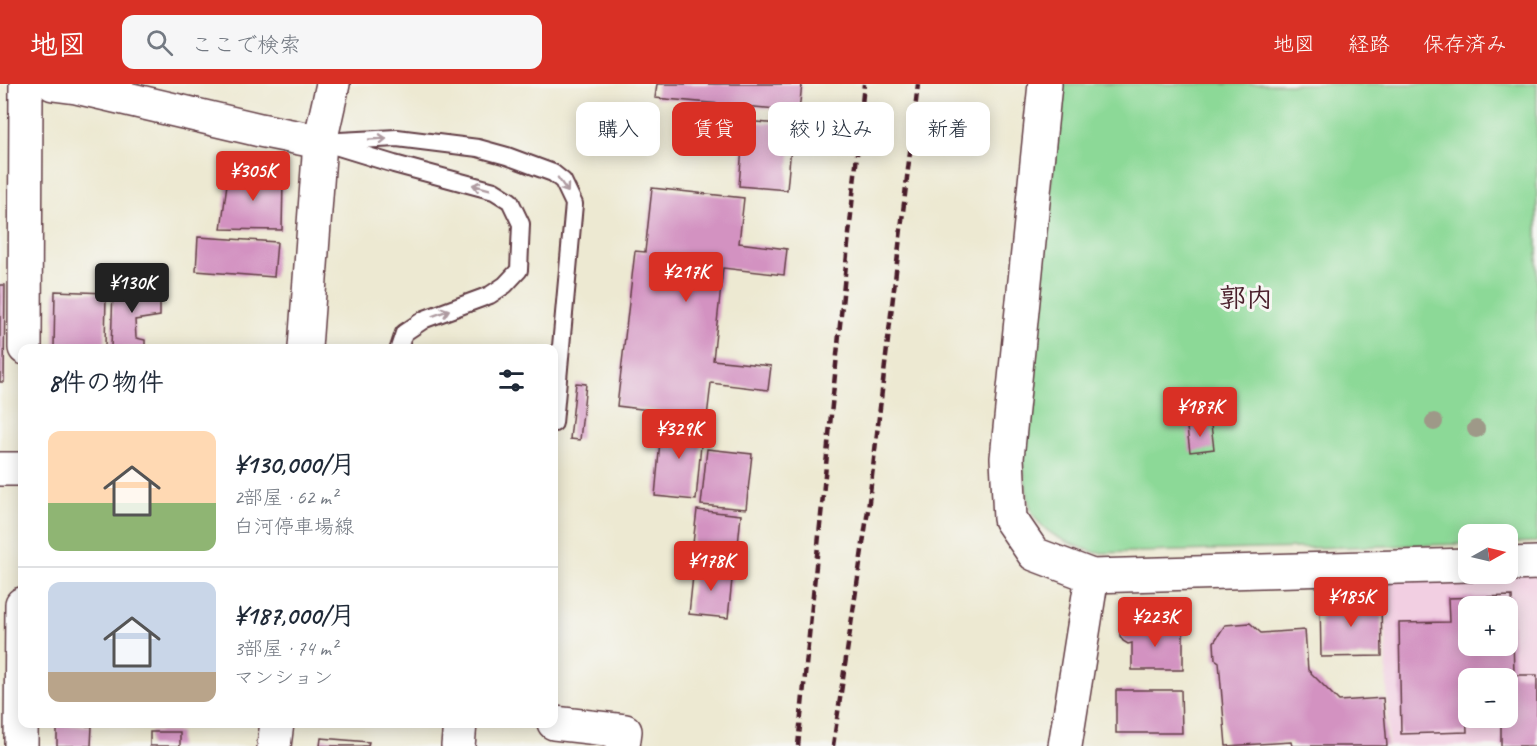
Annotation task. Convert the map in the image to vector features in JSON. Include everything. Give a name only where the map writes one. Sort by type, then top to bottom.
[{"type":"street","points":[[25,344],[26,84]]},
{"type":"street","points":[[53,84],[76,87],[320,142]]},
{"type":"street","points":[[305,344],[320,142],[333,84]]},
{"type":"street","points":[[1045,84],[1007,458],[1010,519],[1034,554],[1092,576],[1458,565]]},
{"type":"street","points":[[0,469],[18,469]]},
{"type":"street","points":[[1518,564],[1537,563]]},
{"type":"street","points":[[1065,746],[1092,576]]},
{"type":"street","points":[[558,723],[625,731],[623,746]]},
{"type":"street","points":[[21,728],[21,746]]},
{"type":"street","points":[[274,746],[276,728]]},
{"type":"street","points":[[458,746],[460,728]]},
{"type":"lane","points":[[320,142],[397,138],[478,148],[553,173],[563,181],[574,204],[558,379]]},
{"type":"lane","points":[[320,142],[494,191],[510,201],[521,224],[519,270],[505,285],[490,295],[425,319],[404,333],[400,344]]},
{"type":"shaded area","points":[[1537,570],[1537,746],[1388,746],[1385,573],[1458,573],[1458,584],[1518,584],[1518,572]]},
{"type":"green space","points":[[1062,84],[1537,84],[1537,542],[1518,543],[1518,524],[1458,524],[1458,544],[1097,553],[1066,542],[1039,522],[1029,503],[1021,452]]},
{"type":"building","points":[[657,84],[802,84],[800,102],[768,102],[768,108],[756,107],[756,102],[699,102],[655,98]]},
{"type":"building","points":[[756,122],[768,123],[768,156],[790,156],[787,190],[739,186],[741,156],[756,156]]},
{"type":"building","points":[[229,169],[283,180],[282,230],[221,229]]},
{"type":"building","points":[[652,188],[744,198],[739,243],[787,249],[784,275],[723,268],[713,360],[771,366],[768,390],[711,383],[707,417],[617,406],[635,251],[645,252]]},
{"type":"building","points":[[198,237],[277,242],[274,277],[196,271]]},
{"type":"building","points":[[0,285],[5,285],[4,382],[0,382]]},
{"type":"building","points":[[160,286],[160,316],[135,320],[136,338],[145,340],[145,344],[111,344],[113,289]]},
{"type":"building","points":[[55,291],[106,293],[105,344],[54,344]]},
{"type":"building","points":[[576,383],[586,384],[580,440],[570,439]]},
{"type":"building","points":[[662,419],[703,423],[696,500],[655,496]]},
{"type":"building","points":[[1211,425],[1214,449],[1190,452],[1187,428]]},
{"type":"building","points":[[707,449],[752,454],[746,509],[701,505]]},
{"type":"building","points":[[697,510],[741,515],[736,565],[691,560]]},
{"type":"building","points":[[694,566],[733,570],[728,618],[689,614]]},
{"type":"building","points":[[1381,598],[1382,656],[1321,657],[1320,599]]},
{"type":"building","points":[[1448,598],[1458,598],[1458,656],[1514,656],[1514,668],[1458,668],[1458,728],[1467,728],[1467,732],[1401,734],[1399,623],[1449,622]]},
{"type":"building","points":[[1250,623],[1261,633],[1305,630],[1308,670],[1339,701],[1383,698],[1387,746],[1292,746],[1291,742],[1226,746],[1219,662],[1215,659],[1214,642],[1225,625]]},
{"type":"building","points":[[1131,624],[1138,630],[1183,630],[1183,670],[1132,670],[1132,643],[1128,644],[1120,636],[1120,630],[1125,625]]},
{"type":"building","points":[[1518,675],[1537,675],[1537,746],[1501,746],[1501,728],[1518,728]]},
{"type":"building","points":[[1116,690],[1181,690],[1182,733],[1116,733]]},
{"type":"building","points":[[57,728],[92,728],[91,746],[57,746]]},
{"type":"building","points":[[150,732],[180,732],[180,746],[150,746]]},
{"type":"building","points":[[321,738],[369,742],[368,746],[320,746]]},
{"type":"railway","points":[[798,746],[864,84]]},
{"type":"railway","points":[[833,746],[868,510],[918,84]]},
{"type":"district","name":"郭内","points":[[1246,298]]}]
